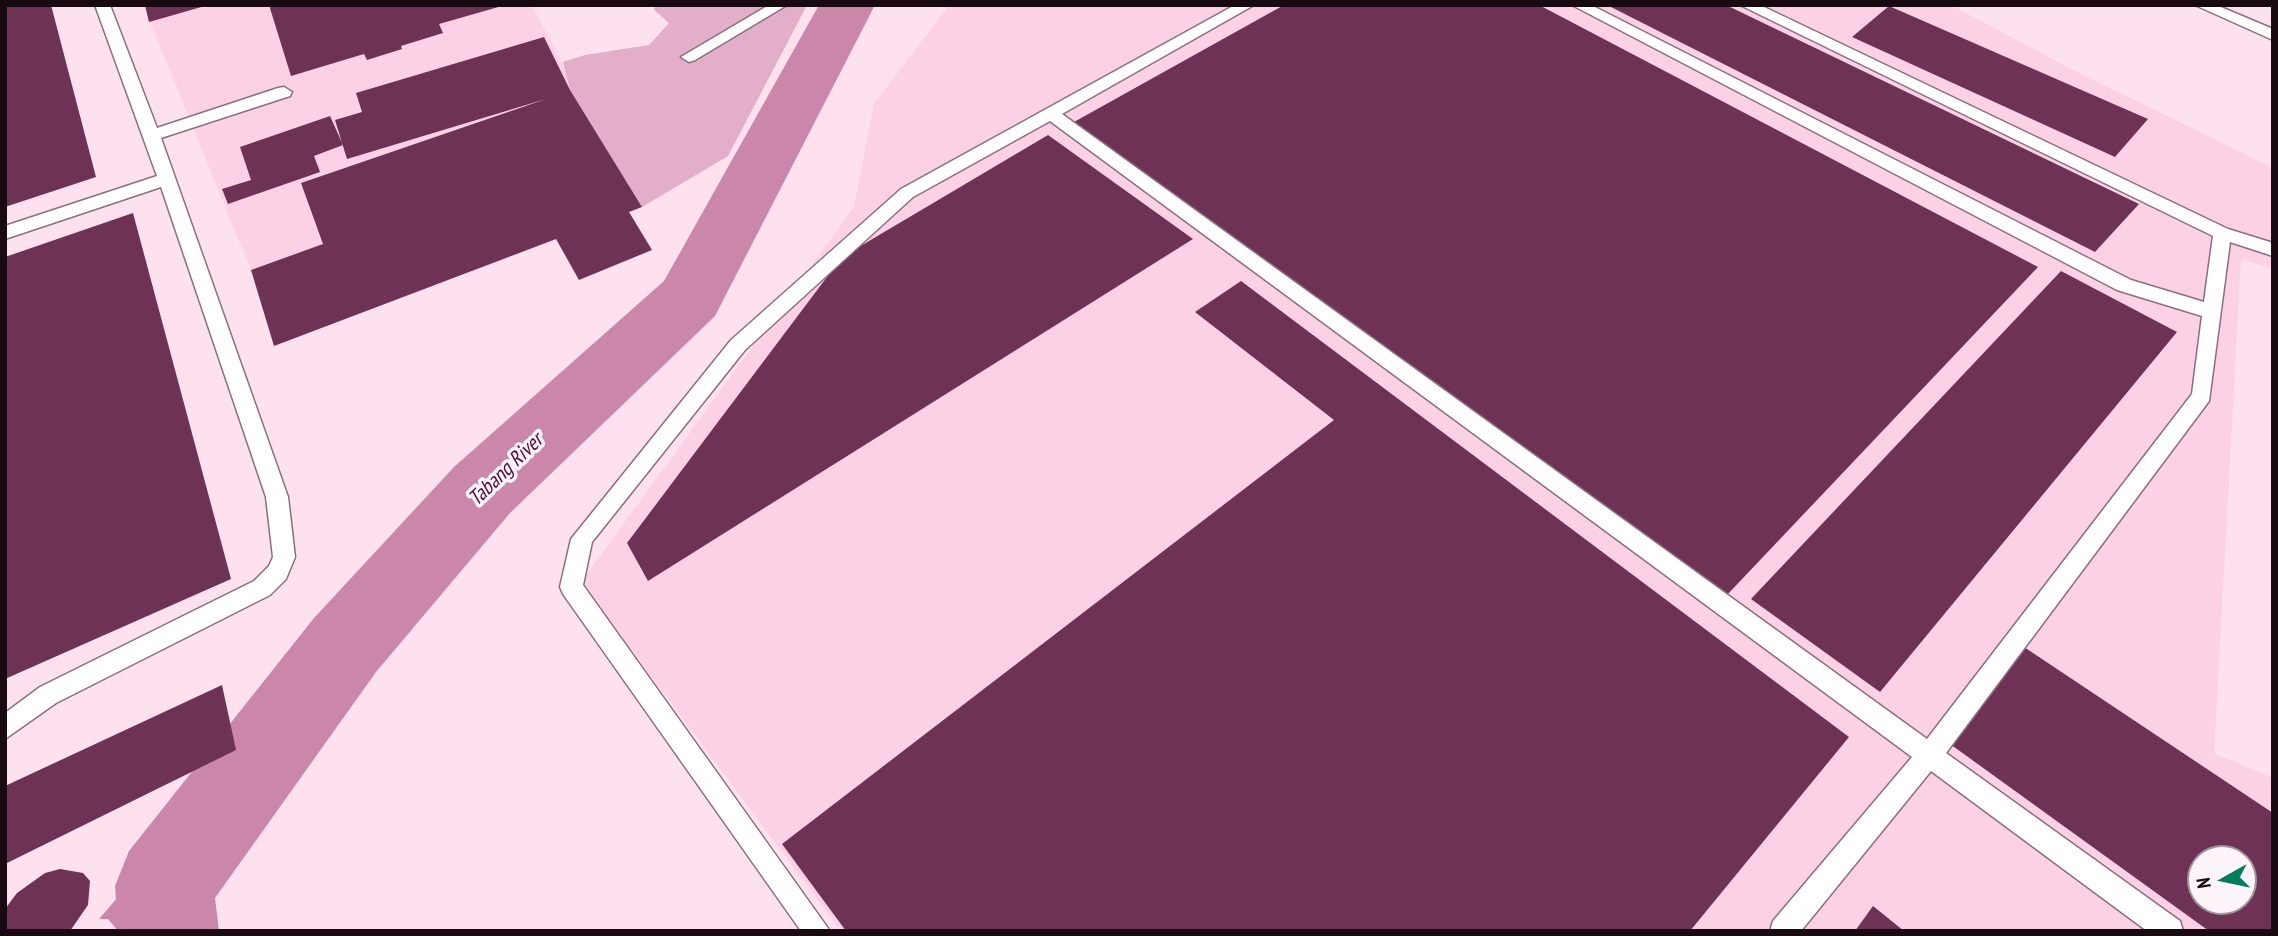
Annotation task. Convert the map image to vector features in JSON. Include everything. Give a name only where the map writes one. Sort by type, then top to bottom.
[{"type":"lane","points":[[5,728],[48,695],[262,588],[278,572],[284,557],[277,497],[152,135],[102,5]]},
{"type":"lane","points":[[689,57],[779,5]]},
{"type":"lane","points":[[817,931],[571,587],[582,539],[738,345],[907,193],[1247,5]]},
{"type":"lane","points":[[1579,5],[2124,285],[2213,312]]},
{"type":"lane","points":[[1747,5],[2222,233],[2273,250]]},
{"type":"lane","points":[[2202,5],[2273,36]]},
{"type":"lane","points":[[152,135],[284,92]]},
{"type":"lane","points":[[1051,114],[2170,931]]},
{"type":"lane","points":[[5,233],[166,179]]},
{"type":"lane","points":[[1783,931],[1929,755],[2202,396],[2222,233]]},
{"type":"shaded area","points":[[143,5],[532,5],[626,186],[642,207],[274,346],[251,270]]},
{"type":"shaded area","points":[[655,5],[807,5],[728,156],[642,207],[570,90],[563,62],[585,55],[649,45],[669,23],[654,10]]},
{"type":"shaded area","points":[[949,5],[1951,5],[2071,69],[2273,168],[2273,269],[2241,259],[2214,753],[2273,778],[2273,931],[841,931],[581,582],[854,207],[874,104]]},
{"type":"shaded area","points":[[235,771],[218,793],[216,799],[219,804],[205,818],[209,819],[193,834],[167,873],[169,905],[160,918],[179,921],[181,931],[118,931],[108,919],[99,919],[118,897],[128,878],[153,853],[161,830],[200,806],[220,776]]},
{"type":"building","points":[[5,5],[51,5],[96,177],[5,207]]},
{"type":"building","points":[[145,5],[205,5],[205,6],[149,22]]},
{"type":"building","points":[[269,5],[502,6],[439,24],[443,33],[401,46],[402,49],[367,60],[364,54],[291,76]]},
{"type":"building","points":[[1284,5],[1539,5],[2038,267],[1726,596],[1074,122]]},
{"type":"building","points":[[1607,5],[1726,5],[2139,204],[2095,252]]},
{"type":"building","points":[[1889,6],[2148,119],[2115,157],[1852,37]]},
{"type":"building","points":[[544,37],[570,90],[642,207],[629,212],[652,250],[579,280],[556,239],[274,346],[251,270],[323,244],[301,183],[546,99],[347,159],[335,120],[362,112],[356,93]]},
{"type":"building","points":[[330,116],[343,145],[314,156],[320,172],[228,204],[222,189],[251,180],[240,147]]},
{"type":"building","points":[[1048,135],[1193,239],[648,581],[627,543],[842,257]]},
{"type":"building","points":[[133,213],[231,579],[5,679],[5,257]]},
{"type":"building","points":[[2061,271],[2177,332],[1880,692],[1751,599]]},
{"type":"building","points":[[1241,281],[1849,737],[1690,931],[846,931],[782,844],[1334,420],[1195,312]]},
{"type":"building","points":[[2024,647],[2273,813],[2273,931],[2209,931],[1950,744]]},
{"type":"building","points":[[222,685],[236,750],[5,864],[5,786]]},
{"type":"building","points":[[60,869],[83,873],[90,881],[88,905],[70,931],[5,931],[5,909],[17,893],[45,873]]},
{"type":"building","points":[[1873,906],[1904,931],[1855,931]]},
{"type":"waterway","name":"Tabang River","points":[[169,931],[164,886],[345,645],[482,490],[690,298],[847,5]]}]
